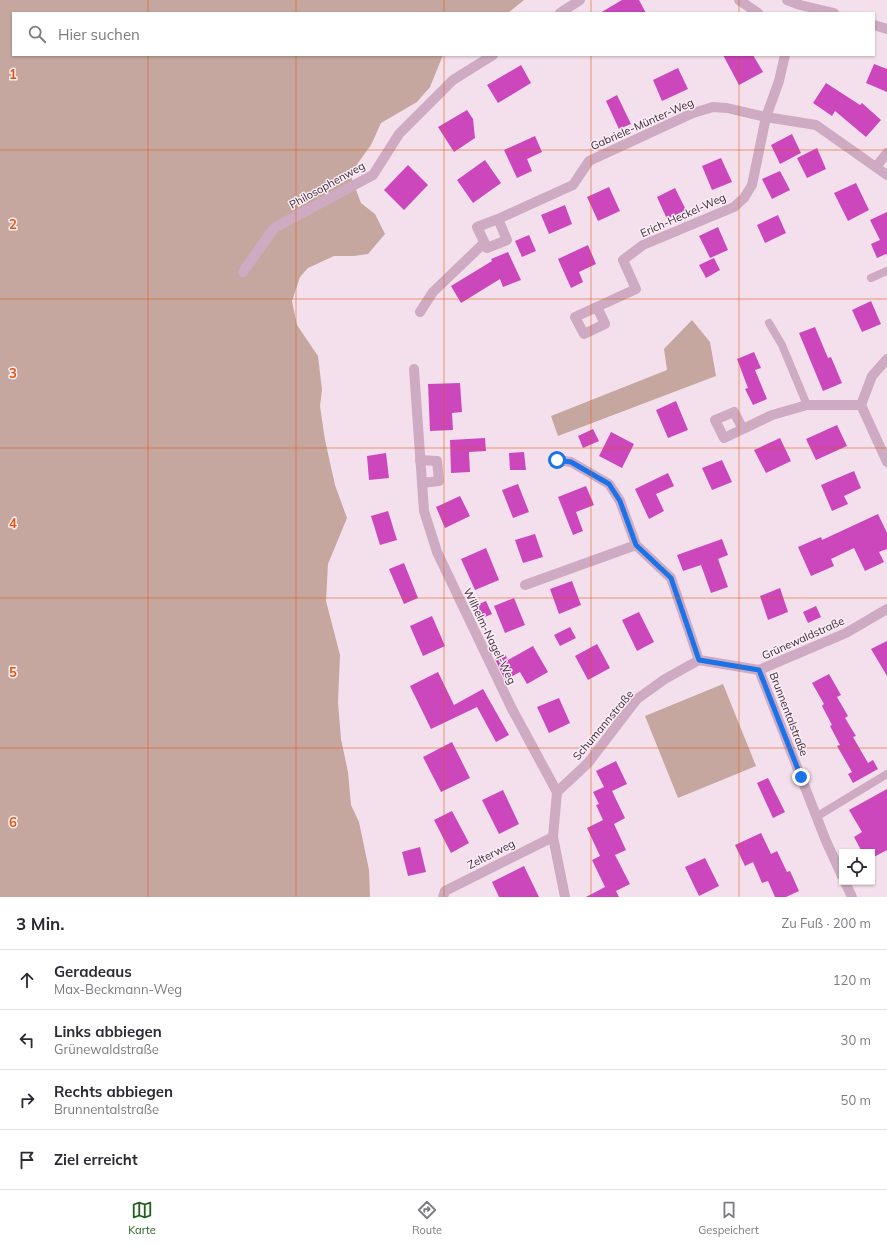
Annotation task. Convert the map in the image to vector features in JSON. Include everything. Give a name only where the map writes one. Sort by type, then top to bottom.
[{"type":"street","points":[[562,12],[580,0]]},
{"type":"street","points":[[739,0],[757,12]]},
{"type":"street","points":[[787,0],[800,5],[830,12]]},
{"type":"street","points":[[875,25],[887,29]]},
{"type":"street","name":"Philosophenweg","points":[[243,272],[274,228],[373,175],[399,134],[453,80],[491,56]]},
{"type":"street","points":[[766,117],[779,81],[785,56]]},
{"type":"street","name":"Gabriele-Münter-Weg","points":[[484,243],[477,227],[498,220],[573,185],[589,161],[693,113],[713,107],[727,108],[766,117],[816,125],[887,175]]},
{"type":"street","name":"Erich-Heckel-Weg","points":[[597,306],[636,289],[623,260],[643,245],[734,207],[744,198],[752,185],[766,117]]},
{"type":"street","points":[[876,167],[887,152]]},
{"type":"street","points":[[420,312],[433,292],[484,243],[487,248],[507,240],[498,220]]},
{"type":"street","points":[[887,359],[872,376],[861,405],[887,462]]},
{"type":"street","name":"Wilhelm-Nagel-Weg","points":[[414,369],[424,511],[437,552],[512,708],[557,792]]},
{"type":"street","points":[[743,429],[772,415],[807,405],[861,405]]},
{"type":"street","points":[[420,460],[438,461],[439,481],[422,483]]},
{"type":"street","points":[[557,460],[571,462],[609,484],[620,501],[636,545],[671,578],[699,660]]},
{"type":"street","points":[[525,585],[636,545]]},
{"type":"street","name":"Grünewaldstraße","points":[[699,660],[759,670],[846,633],[887,609]]},
{"type":"street","name":"Schumannstraße","points":[[557,792],[588,764],[637,699],[666,679],[699,660]]},
{"type":"street","name":"Brunnentalstraße","points":[[759,670],[816,817],[839,869]]},
{"type":"street","points":[[557,792],[553,837],[565,897]]},
{"type":"street","name":"Zelterweg","points":[[443,897],[445,891],[553,837]]},
{"type":"street","points":[[846,885],[852,897]]},
{"type":"lane","points":[[871,278],[887,271]]},
{"type":"lane","points":[[769,324],[782,345],[807,405]]},
{"type":"lane","points":[[816,817],[887,774]]},
{"type":"shaded area","points":[[0,0],[524,0],[509,12],[12,12],[12,56],[443,56],[430,87],[417,102],[381,123],[371,145],[350,174],[361,203],[375,214],[385,234],[368,254],[334,256],[308,268],[300,277],[292,301],[297,325],[318,356],[322,390],[320,406],[325,440],[335,485],[347,518],[328,564],[326,601],[340,655],[338,702],[341,739],[348,772],[351,805],[359,822],[369,870],[370,897],[0,897]]},
{"type":"shaded area","points":[[692,320],[710,342],[716,376],[558,436],[551,416],[667,370],[664,349]]},
{"type":"shaded area","points":[[723,684],[756,766],[678,798],[645,716]]},
{"type":"building","points":[[622,0],[639,0],[645,12],[602,12]]},
{"type":"building","points":[[724,56],[754,56],[763,72],[739,85]]},
{"type":"building","points":[[874,64],[887,69],[887,92],[866,83]]},
{"type":"building","points":[[521,65],[531,83],[498,103],[487,85]]},
{"type":"building","points":[[678,68],[688,89],[662,101],[653,80]]},
{"type":"building","points":[[826,83],[860,105],[862,103],[881,120],[866,137],[835,111],[832,116],[813,103]]},
{"type":"building","points":[[617,95],[631,124],[619,129],[606,101]]},
{"type":"building","points":[[467,110],[473,119],[475,138],[454,152],[438,127]]},
{"type":"building","points":[[792,134],[801,153],[780,164],[771,145]]},
{"type":"building","points":[[535,136],[542,152],[527,159],[532,171],[517,178],[504,150]]},
{"type":"building","points":[[817,148],[826,169],[807,178],[797,158]]},
{"type":"building","points":[[721,158],[732,182],[712,190],[702,166]]},
{"type":"building","points":[[485,160],[501,183],[473,203],[457,180]]},
{"type":"building","points":[[408,165],[428,185],[404,210],[384,190]]},
{"type":"building","points":[[780,171],[790,190],[772,199],[762,179]]},
{"type":"building","points":[[856,183],[869,210],[848,221],[834,193]]},
{"type":"building","points":[[609,187],[620,211],[598,221],[587,197]]},
{"type":"building","points":[[675,188],[686,210],[667,219],[657,197]]},
{"type":"building","points":[[565,205],[572,224],[549,234],[541,215]]},
{"type":"building","points":[[887,212],[887,255],[886,254],[877,258],[871,244],[880,240],[870,220]]},
{"type":"building","points":[[778,215],[786,233],[765,243],[757,225]]},
{"type":"building","points":[[718,227],[728,250],[710,258],[699,236]]},
{"type":"building","points":[[529,235],[536,251],[522,257],[515,241]]},
{"type":"building","points":[[588,245],[596,264],[579,272],[583,282],[571,288],[558,259]]},
{"type":"building","points":[[508,252],[521,280],[503,287],[500,279],[461,303],[451,286],[492,261],[491,259]]},
{"type":"building","points":[[714,258],[720,270],[706,278],[699,265]]},
{"type":"building","points":[[871,301],[881,324],[862,332],[852,310]]},
{"type":"building","points":[[815,327],[828,358],[831,357],[842,383],[823,391],[799,333]]},
{"type":"building","points":[[754,352],[761,368],[755,370],[767,399],[753,405],[745,389],[748,388],[737,359]]},
{"type":"building","points":[[460,383],[462,412],[452,413],[453,430],[430,431],[428,384]]},
{"type":"building","points":[[676,401],[688,430],[668,438],[656,410]]},
{"type":"building","points":[[837,425],[847,446],[816,460],[806,439]]},
{"type":"building","points":[[593,429],[599,441],[583,448],[578,436]]},
{"type":"building","points":[[611,432],[634,444],[622,468],[599,456]]},
{"type":"building","points":[[485,438],[486,451],[469,452],[470,472],[451,473],[450,440]]},
{"type":"building","points":[[780,438],[791,461],[766,473],[754,450]]},
{"type":"building","points":[[524,452],[526,470],[510,470],[509,453]]},
{"type":"building","points":[[386,453],[389,478],[369,480],[367,456]]},
{"type":"building","points":[[722,460],[732,482],[712,490],[702,468]]},
{"type":"building","points":[[854,471],[861,488],[844,496],[848,504],[832,511],[821,485]]},
{"type":"building","points":[[668,473],[674,486],[656,494],[664,511],[649,519],[635,489]]},
{"type":"building","points":[[518,484],[529,512],[513,518],[502,490]]},
{"type":"building","points":[[586,486],[594,505],[576,512],[583,531],[573,535],[558,497]]},
{"type":"building","points":[[460,496],[470,516],[445,528],[436,507]]},
{"type":"building","points":[[388,511],[397,540],[380,545],[371,516]]},
{"type":"building","points":[[878,514],[887,533],[887,549],[879,552],[884,562],[865,571],[854,548],[831,559],[834,566],[811,576],[798,547],[821,537],[822,540]]},
{"type":"building","points":[[535,534],[543,557],[523,563],[515,540]]},
{"type":"building","points":[[722,539],[728,555],[718,559],[728,587],[711,593],[701,565],[683,571],[677,555]]},
{"type":"building","points":[[486,548],[499,580],[475,590],[461,559]]},
{"type":"building","points":[[404,563],[418,598],[404,604],[389,569]]},
{"type":"building","points":[[572,581],[581,605],[559,614],[550,589]]},
{"type":"building","points":[[780,588],[788,612],[768,620],[760,596]]},
{"type":"building","points":[[514,598],[525,625],[505,633],[494,606]]},
{"type":"building","points":[[486,601],[492,614],[478,620],[472,607]]},
{"type":"building","points":[[816,606],[821,617],[808,623],[803,612]]},
{"type":"building","points":[[639,612],[654,642],[637,651],[622,620]]},
{"type":"building","points":[[432,616],[445,646],[423,656],[410,626]]},
{"type":"building","points":[[570,627],[576,638],[560,646],[554,635]]},
{"type":"building","points":[[887,641],[887,676],[871,649]]},
{"type":"building","points":[[597,644],[610,668],[588,680],[575,656]]},
{"type":"building","points":[[533,646],[548,672],[527,684],[520,672],[505,680],[495,659],[505,654],[508,660]]},
{"type":"building","points":[[438,672],[454,705],[483,689],[509,735],[496,742],[477,707],[431,729],[410,686]]},
{"type":"building","points":[[829,674],[841,695],[837,697],[848,716],[845,718],[856,736],[853,737],[868,763],[873,760],[878,769],[853,783],[848,774],[852,772],[837,746],[840,745],[822,706],[824,704],[812,683]]},
{"type":"building","points":[[559,698],[570,723],[549,733],[537,707]]},
{"type":"building","points":[[452,742],[470,778],[441,792],[423,757]]},
{"type":"building","points":[[616,761],[627,784],[612,791],[625,818],[614,824],[626,850],[615,855],[630,884],[616,891],[619,897],[586,897],[605,887],[592,860],[600,856],[587,828],[603,820],[596,805],[599,804],[593,792],[604,787],[596,771]]},
{"type":"building","points":[[768,778],[785,812],[773,818],[757,783]]},
{"type":"building","points":[[887,789],[887,850],[875,856],[875,849],[860,849],[854,837],[862,832],[849,810]]},
{"type":"building","points":[[503,790],[519,824],[499,834],[482,800]]},
{"type":"building","points":[[452,811],[469,843],[451,853],[434,820]]},
{"type":"building","points":[[761,833],[771,854],[777,851],[787,872],[790,871],[799,891],[786,897],[775,897],[768,881],[762,883],[753,862],[745,866],[735,845]]},
{"type":"building","points":[[420,847],[426,872],[408,876],[402,852]]},
{"type":"building","points":[[705,858],[719,886],[699,896],[685,867]]},
{"type":"building","points":[[524,866],[539,897],[499,897],[492,882]]},
{"type":"route","points":[[557,460],[571,462],[609,484],[620,501],[636,545],[671,578],[699,660],[759,670],[801,777]]}]
